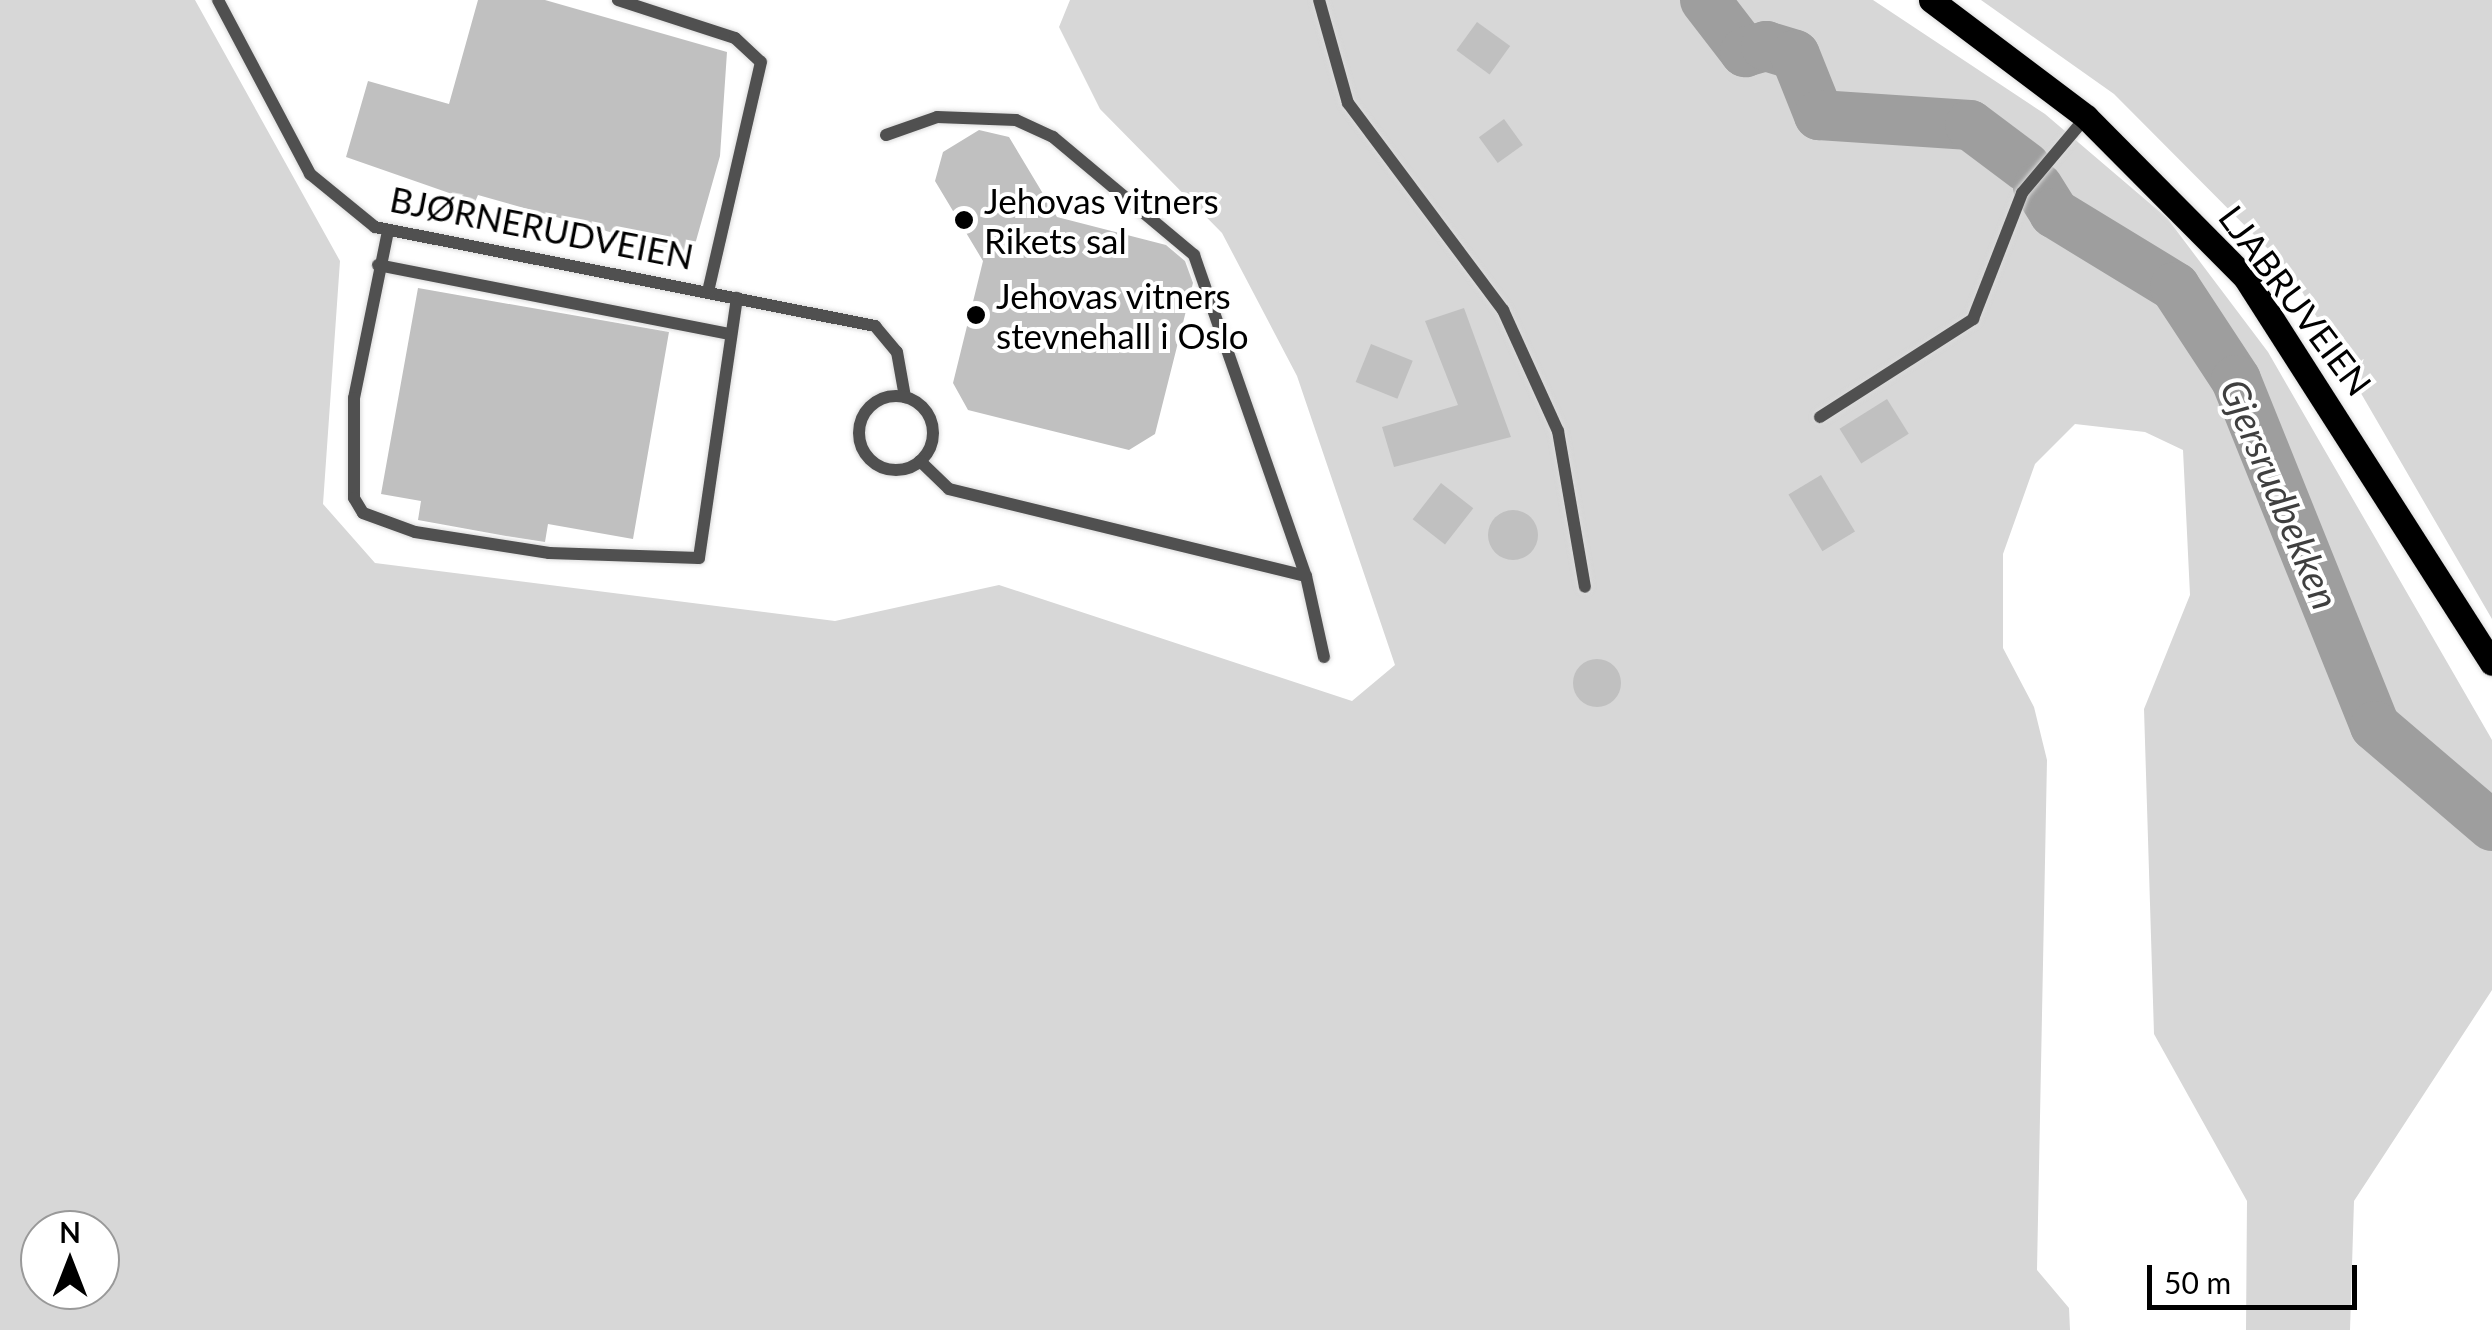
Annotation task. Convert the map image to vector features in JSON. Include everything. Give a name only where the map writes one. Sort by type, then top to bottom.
[{"type":"main road","name":"LJABRUVEIEN","points":[[1931,0],[2086,116],[2192,218],[2268,308],[2492,663]]},
{"type":"lane","name":"BJØRNERUDVEIEN","points":[[218,0],[310,174],[388,231],[876,326],[897,352],[904,397]]},
{"type":"lane","points":[[618,0],[735,38],[760,62],[708,292]]},
{"type":"lane","points":[[1318,0],[1348,103],[1503,310],[1558,431],[1585,587]]},
{"type":"lane","points":[[886,135],[950,116],[1016,120],[1053,137],[1182,242],[1206,280],[1306,576],[1324,657]]},
{"type":"lane","points":[[1820,417],[1973,319],[2022,193],[2086,116]]},
{"type":"lane","points":[[388,231],[378,265],[354,398],[354,498],[363,514],[414,532],[548,553],[699,558],[729,334],[738,298]]},
{"type":"lane","points":[[378,265],[729,334]]},
{"type":"lane","points":[[904,397],[933,428],[920,461],[881,467],[860,438],[873,404],[904,397]]},
{"type":"lane","points":[[920,461],[949,489],[1306,576]]},
{"type":"shaded area","points":[[0,0],[195,0],[340,261],[323,504],[375,563],[835,621],[999,585],[1352,701],[1395,665],[1297,376],[1222,233],[1100,109],[1059,27],[1070,0],[1873,0],[2045,114],[2167,218],[2268,352],[2492,740],[2492,990],[2354,1201],[2350,1330],[2246,1330],[2247,1201],[2154,1034],[2144,709],[2190,595],[2183,450],[2145,432],[2075,424],[2035,464],[2003,554],[2003,648],[2034,707],[2047,760],[2037,1270],[2069,1308],[2070,1330],[0,1330]]},
{"type":"shaded area","points":[[1981,0],[2492,0],[2492,619],[2290,271],[2114,94]]},
{"type":"building","points":[[478,0],[545,0],[727,52],[720,156],[692,255],[478,195],[475,202],[346,157],[368,81],[449,104]]},
{"type":"building","points":[[1477,22],[1510,46],[1490,74],[1456,50]]},
{"type":"building","points":[[1504,119],[1523,145],[1498,163],[1479,137]]},
{"type":"building","points":[[979,130],[1009,137],[1057,217],[1166,245],[1185,261],[1193,283],[1155,434],[1129,450],[968,410],[953,383],[983,261],[935,181],[943,152]]},
{"type":"building","points":[[418,288],[669,332],[633,539],[548,524],[545,542],[506,536],[418,520],[421,501],[381,494]]},
{"type":"building","points":[[1464,308],[1511,437],[1394,467],[1382,427],[1458,405],[1425,321]]},
{"type":"building","points":[[1371,344],[1413,361],[1397,399],[1356,382]]},
{"type":"building","points":[[1887,399],[1909,434],[1861,463],[1840,429]]},
{"type":"building","points":[[1821,475],[1855,532],[1822,551],[1788,495]]},
{"type":"building","points":[[1441,483],[1473,508],[1445,544],[1413,519]]},
{"type":"building","points":[[1513,510],[1530,518],[1538,535],[1530,552],[1513,560],[1496,552],[1488,535],[1496,518]]},
{"type":"building","points":[[1597,659],[1614,666],[1621,683],[1614,700],[1597,707],[1580,700],[1573,683],[1580,666]]},
{"type":"waterway","name":"Gjersrudbekken","points":[[1705,0],[1745,52],[1766,46],[1795,55],[1819,115],[1970,125],[2026,167]]},
{"type":"waterway","name":"Gjersrudbekken","points":[[2038,187],[2054,213],[2175,287],[2236,380],[2375,726],[2492,826]]},
{"type":"place","name":"Jehovas vitners Rikets sal","points":[[964,220]]},
{"type":"place","name":"Jehovas vitners stevnehall i Oslo","points":[[976,315]]}]
